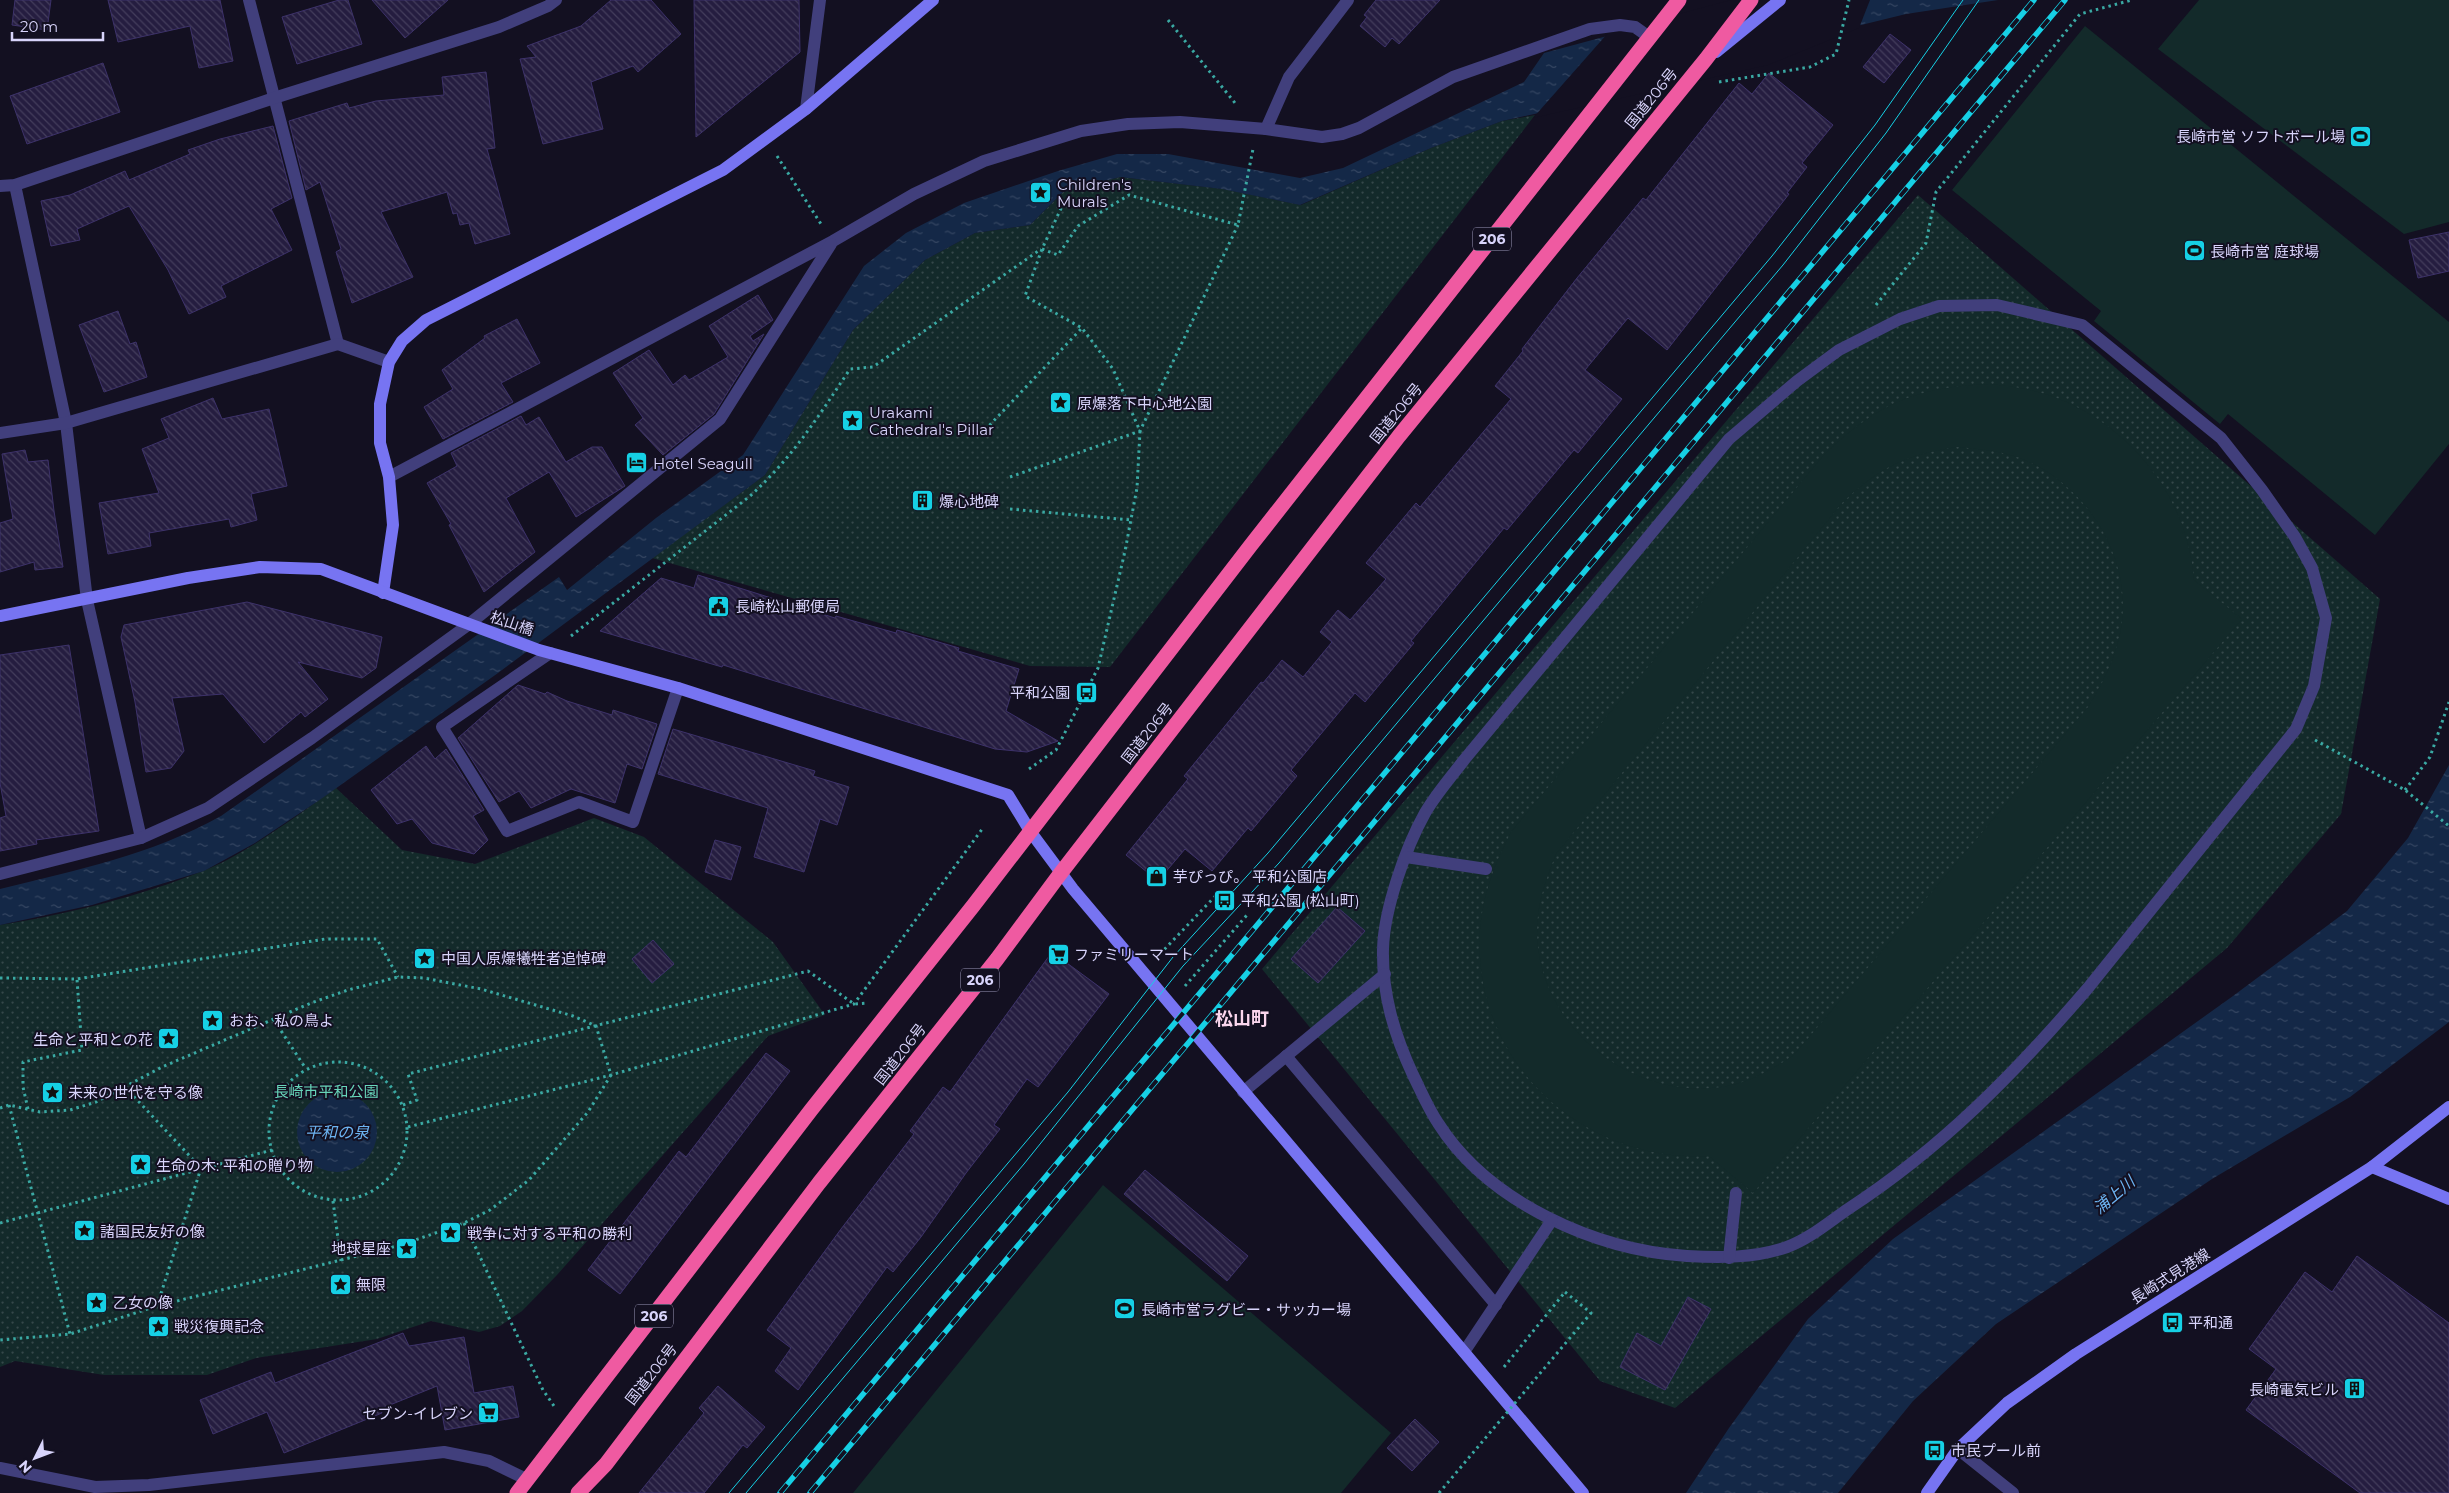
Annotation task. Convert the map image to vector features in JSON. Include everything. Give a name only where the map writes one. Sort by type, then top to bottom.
[{"type":"highway","name":"国道206号","points":[[518,1493],[811,1110],[899,1000],[1649,37],[1680,0]]},
{"type":"highway","name":"国道206号","points":[[578,1493],[606,1464],[819,1183],[997,959],[1060,874],[1399,436],[1706,59],[1751,0]]},
{"type":"street","points":[[249,0],[338,344]]},
{"type":"street","points":[[0,186],[15,185],[274,98],[499,27],[548,6],[556,0]]},
{"type":"street","points":[[806,109],[820,0]]},
{"type":"street","points":[[383,593],[393,526],[388,477],[380,443],[380,404],[389,362],[402,341],[426,320],[723,170],[806,109],[933,0]]},
{"type":"street","points":[[1261,129],[1289,78],[1348,0]]},
{"type":"street","points":[[1706,59],[1780,0]]},
{"type":"street","points":[[388,477],[833,242],[914,194],[984,161],[1081,131],[1128,124],[1180,122],[1261,129],[1322,137],[1342,134],[1359,128],[1453,76],[1590,29],[1620,25],[1635,27],[1649,37]]},
{"type":"street","points":[[15,185],[66,422],[87,600],[141,838]]},
{"type":"street","points":[[0,874],[141,838],[208,808],[312,738],[471,626],[720,419],[833,242]]},
{"type":"street","points":[[1997,305],[2082,325],[2221,438],[2262,490],[2295,537],[2312,568],[2326,618],[2314,686],[2296,729],[2088,988],[2004,1083],[1958,1126],[1871,1194],[1791,1246],[1769,1252],[1729,1258],[1657,1254],[1584,1233],[1552,1220],[1532,1209],[1492,1181],[1467,1159],[1438,1124],[1397,1041],[1386,999],[1383,947],[1391,903],[1406,857],[1425,812],[1464,760],[1729,439],[1797,381],[1839,350],[1900,319],[1939,306],[1997,305]]},
{"type":"street","points":[[0,433],[66,422],[338,344],[389,362]]},
{"type":"street","name":"松山橋","points":[[0,616],[87,600],[188,578],[260,567],[321,569],[471,626],[545,651],[678,688],[1008,795],[1060,874],[1583,1493]]},
{"type":"street","points":[[545,651],[442,727],[507,831],[580,802],[633,822],[678,688]]},
{"type":"street","points":[[1406,857],[1486,869]]},
{"type":"street","points":[[1243,1092],[1385,974]]},
{"type":"street","points":[[1286,1056],[1496,1305]]},
{"type":"street","name":"長崎式見港線","points":[[1927,1493],[1958,1449],[2007,1403],[2076,1354],[2372,1167],[2449,1107]]},
{"type":"street","points":[[2372,1167],[2449,1199]]},
{"type":"street","points":[[1729,1258],[1736,1193]]},
{"type":"street","points":[[1464,1352],[1552,1220]]},
{"type":"street","points":[[1958,1449],[2014,1493]]},
{"type":"street","points":[[0,1468],[93,1490],[444,1452],[488,1460],[528,1480]]},
{"type":"path","points":[[1718,82],[1810,67],[1836,54],[1849,0]]},
{"type":"path","points":[[1870,312],[1926,243],[1936,192],[2080,14],[2132,0]]},
{"type":"path","points":[[1168,20],[1261,129]]},
{"type":"path","points":[[766,139],[833,242]]},
{"type":"path","points":[[1029,769],[1056,750],[1098,668],[1137,488],[1140,430],[1238,225],[1253,152]]},
{"type":"path","points":[[1042,249],[1058,255],[1078,226],[1129,195],[1238,225]]},
{"type":"path","points":[[1065,200],[1042,249],[1025,296],[1082,328],[1113,368],[1140,430]]},
{"type":"path","points":[[545,651],[750,496],[778,471],[800,443],[850,369],[873,367],[1042,249]]},
{"type":"path","points":[[985,430],[1082,328]]},
{"type":"path","points":[[1010,478],[1140,430]]},
{"type":"path","points":[[1010,509],[1131,520]]},
{"type":"path","points":[[2405,790],[2430,757],[2449,702]]},
{"type":"path","points":[[2296,729],[2405,790],[2449,826]]},
{"type":"path","points":[[854,1004],[983,828]]},
{"type":"path","points":[[1160,954],[1222,889]]},
{"type":"path","points":[[1185,986],[1247,915]]},
{"type":"path","points":[[0,978],[77,979],[334,939],[377,938],[398,977]]},
{"type":"path","points":[[403,1105],[417,1100],[408,1074],[808,971],[854,1004]]},
{"type":"path","points":[[0,1108],[9,1105],[40,1112],[70,1110],[96,1102],[162,1067],[311,1003],[348,990],[398,977],[424,978],[481,989],[573,1016],[596,1026]]},
{"type":"path","points":[[28,1109],[24,1087],[23,1062],[82,1050],[77,979]]},
{"type":"path","points":[[408,1127],[610,1074],[854,1004],[899,1000]]},
{"type":"path","points":[[274,1020],[306,1070]]},
{"type":"path","points":[[0,1340],[70,1334],[157,1306],[401,1244],[464,1223],[490,1210],[529,1180],[588,1112],[610,1074],[596,1026]]},
{"type":"path","points":[[327,1062],[350,1062],[372,1071],[390,1085],[403,1105],[408,1127],[406,1151],[395,1172],[378,1189],[357,1199],[333,1201],[312,1196],[294,1185],[280,1169],[272,1150],[269,1126],[274,1104],[287,1084],[306,1070],[327,1062]]},
{"type":"path","points":[[125,1087],[201,1168]]},
{"type":"path","points":[[9,1105],[70,1334]]},
{"type":"path","points":[[0,1223],[272,1150]]},
{"type":"path","points":[[157,1306],[201,1168]]},
{"type":"path","points":[[333,1201],[341,1260]]},
{"type":"path","points":[[464,1223],[543,1390],[568,1428]]},
{"type":"path","points":[[1439,1493],[1591,1313],[1565,1292],[1490,1384]]},
{"type":"green space","name":"長崎市営 ソフトボール場","points":[[2199,0],[2449,0],[2449,222],[2404,234],[2158,49]]},
{"type":"green space","name":"長崎市営 庭球場","points":[[2085,26],[2449,322],[2449,444],[2375,535],[2228,414],[2220,424],[2094,321],[2101,311],[1952,190]]},
{"type":"green space","name":"原爆落下中心地公園","points":[[1535,115],[1110,667],[1030,666],[652,558],[765,475],[853,330],[925,260],[975,233],[1030,225],[1063,192],[1120,177],[1223,189],[1301,205],[1431,148],[1502,121]]},
{"type":"green space","points":[[1918,195],[2380,599],[2341,814],[2227,948],[1675,1408],[1600,1381],[1262,969]]},
{"type":"green space","points":[[1990,384],[2046,394],[2090,414],[2114,431],[2135,450],[2154,472],[2169,497],[2181,523],[2190,551],[2194,580],[2242,619],[1753,1193],[1709,1156],[1662,1154],[1618,1142],[1578,1122],[1543,1094],[1515,1060],[1494,1021],[1482,977],[1480,929],[1487,891],[1495,867],[1511,832],[1823,456],[1861,423],[1880,411],[1918,394],[1964,386]],"holes":[[[1957,447],[2010,455],[2027,461],[2050,474],[2071,491],[2089,511],[2104,534],[2115,558],[2121,584],[2123,611],[2117,647],[2098,690],[2088,707],[1794,1055],[1766,1072],[1744,1082],[1698,1089],[1661,1083],[1626,1070],[1595,1049],[1569,1022],[1550,990],[1539,954],[1538,915],[1545,884],[1556,854],[1842,503],[1869,480],[1894,464],[1922,454]]]},
{"type":"green space","name":"長崎市平和公園","points":[[336,788],[402,850],[475,864],[594,818],[644,837],[773,942],[825,1015],[768,1036],[557,1275],[522,1311],[500,1326],[479,1332],[431,1321],[377,1339],[256,1358],[207,1375],[104,1375],[15,1361],[0,1367],[0,925],[103,904],[154,889],[203,871],[254,844]]},
{"type":"green space","name":"長崎市営ラグビー・サッカー場","points":[[1103,1185],[1391,1433],[1341,1493],[853,1493]]},
{"type":"water","points":[[1741,0],[1998,0],[1906,14],[1857,26],[1767,63],[1502,121],[1431,148],[1300,205],[1222,189],[1120,177],[1063,192],[1030,225],[975,233],[925,260],[853,330],[765,475],[498,673],[321,799],[255,843],[204,871],[92,905],[0,925],[0,889],[113,860],[195,830],[221,816],[559,577],[567,590],[656,518],[743,455],[864,266],[906,233],[964,203],[1058,171],[1117,154],[1168,154],[1300,178],[1343,168],[1524,82],[1544,53]]},
{"type":"water","name":"浦上川","points":[[2449,765],[2449,1022],[2350,1097],[2212,1179],[1996,1324],[1913,1401],[1838,1493],[1686,1493],[1729,1428],[1808,1319],[1893,1239],[2233,996],[2347,911],[2408,838]]},
{"type":"water","name":"平和の泉","points":[[337,1092],[352,1095],[365,1104],[374,1117],[377,1132],[374,1147],[365,1160],[352,1169],[337,1172],[322,1169],[309,1160],[300,1147],[297,1132],[300,1117],[309,1104],[322,1095]]},
{"type":"pier","points":[[1731,0],[1870,0],[1859,28],[1768,65],[1533,118],[1608,33]]},
{"type":"building","points":[[15,0],[51,0],[47,30],[12,25]]},
{"type":"building","points":[[108,0],[220,0],[233,61],[199,68],[190,26],[118,42]]},
{"type":"building","points":[[339,0],[348,0],[362,44],[297,64],[282,17]]},
{"type":"building","points":[[372,0],[448,0],[405,38]]},
{"type":"building","points":[[611,0],[651,0],[681,34],[638,72],[633,66],[591,82],[603,129],[543,144],[520,59],[536,57],[527,46],[581,26]]},
{"type":"building","points":[[694,0],[799,0],[800,52],[696,137]]},
{"type":"building","points":[[1376,0],[1440,0],[1399,44],[1392,38],[1385,47],[1360,26],[1367,17],[1364,15]]},
{"type":"building","points":[[1890,34],[1911,50],[1884,83],[1863,67]]},
{"type":"building","points":[[103,63],[120,112],[27,144],[10,96]]},
{"type":"building","points":[[486,72],[495,148],[487,149],[510,234],[475,244],[469,223],[460,225],[457,213],[453,214],[447,192],[381,212],[413,277],[352,303],[336,252],[341,249],[320,182],[306,190],[289,121],[347,103],[349,108],[376,101],[444,95],[442,77]]},
{"type":"building","points":[[1769,73],[1833,125],[1802,163],[1807,167],[1787,193],[1789,194],[1667,350],[1628,318],[1585,370],[1622,399],[1578,453],[1574,450],[1507,530],[1504,528],[1411,641],[1414,643],[1365,702],[1355,693],[1291,770],[1297,776],[1251,831],[1248,828],[1212,871],[1185,849],[1158,881],[1126,855],[1188,779],[1184,776],[1261,682],[1263,683],[1282,660],[1303,677],[1332,642],[1320,632],[1338,610],[1350,620],[1386,579],[1366,563],[1416,503],[1420,507],[1511,399],[1495,386],[1523,351],[1522,349],[1577,278],[1643,198],[1646,200],[1739,83],[1752,94]]},
{"type":"building","points":[[273,126],[292,198],[271,209],[292,250],[221,286],[226,297],[189,314],[168,270],[129,206],[77,229],[80,240],[51,246],[41,201],[70,195],[125,171],[129,180],[190,154],[188,150],[220,139]]},
{"type":"building","points":[[2449,232],[2449,271],[2418,278],[2409,240]]},
{"type":"building","points":[[758,295],[773,320],[750,336],[753,341],[764,334],[714,414],[663,455],[635,425],[643,418],[613,373],[649,350],[673,385],[685,375],[689,380],[728,357],[709,326]]},
{"type":"building","points":[[118,311],[130,344],[136,342],[147,377],[104,392],[79,325]]},
{"type":"building","points":[[517,319],[540,363],[501,383],[513,402],[443,439],[424,407],[453,389],[442,370],[485,338],[484,336]]},
{"type":"building","points":[[213,398],[222,419],[269,409],[287,486],[251,494],[257,520],[231,527],[229,519],[149,533],[151,546],[108,554],[99,503],[159,493],[142,449],[169,438],[161,419]]},
{"type":"building","points":[[521,416],[526,425],[539,417],[566,462],[592,447],[602,447],[625,486],[576,517],[549,472],[506,498],[535,552],[484,592],[449,525],[451,524],[427,483],[457,466],[451,453]]},
{"type":"building","points":[[25,450],[28,462],[48,460],[63,567],[35,570],[34,562],[0,572],[0,523],[13,519],[2,454]]},
{"type":"building","points":[[698,575],[835,618],[836,616],[896,633],[897,630],[959,648],[958,651],[1019,669],[1006,711],[1058,741],[1027,752],[995,749],[723,665],[722,667],[600,631],[661,578],[694,588]]},
{"type":"building","points":[[247,602],[382,637],[376,668],[362,678],[298,662],[328,699],[305,717],[301,712],[264,743],[223,694],[172,698],[184,751],[171,768],[146,772],[135,702],[121,637],[124,625]]},
{"type":"building","points":[[69,645],[99,831],[36,840],[37,844],[0,851],[0,818],[6,816],[0,783],[0,655]]},
{"type":"building","points":[[518,685],[545,694],[547,692],[567,701],[612,715],[613,710],[657,724],[642,769],[627,764],[615,803],[571,789],[531,808],[519,791],[499,802],[458,738]]},
{"type":"building","points":[[673,729],[815,771],[813,776],[849,787],[837,825],[820,819],[804,872],[754,857],[768,808],[658,774]]},
{"type":"building","points":[[426,746],[435,759],[446,749],[484,810],[473,816],[488,840],[474,854],[432,843],[412,819],[397,824],[371,790]]},
{"type":"building","points":[[715,840],[741,847],[731,880],[705,872]]},
{"type":"building","points":[[1337,907],[1365,931],[1318,983],[1291,959]]},
{"type":"building","points":[[653,940],[674,964],[652,983],[632,959]]},
{"type":"building","points":[[1052,952],[1109,994],[1038,1087],[1027,1079],[994,1125],[1000,1129],[921,1237],[893,1272],[887,1267],[798,1390],[775,1371],[791,1348],[767,1330],[914,1134],[910,1131],[943,1087],[950,1092]]},
{"type":"building","points":[[766,1053],[790,1071],[620,1294],[588,1270],[679,1151],[686,1157]]},
{"type":"building","points":[[1145,1170],[1248,1256],[1227,1281],[1124,1194]]},
{"type":"building","name":"長崎電気ビル","points":[[2357,1256],[2449,1323],[2449,1493],[2360,1493],[2246,1410],[2276,1369],[2249,1349],[2305,1272],[2332,1292]]},
{"type":"building","points":[[1688,1297],[1711,1309],[1665,1390],[1620,1367],[1637,1333],[1661,1346]]},
{"type":"building","points":[[403,1333],[409,1346],[464,1337],[474,1393],[513,1386],[519,1417],[445,1430],[437,1386],[380,1409],[382,1413],[284,1453],[267,1412],[213,1434],[200,1400],[271,1372],[275,1383]]},
{"type":"building","points":[[718,1386],[765,1427],[747,1448],[743,1445],[704,1493],[639,1493],[704,1413],[699,1408]]},
{"type":"building","points":[[1415,1419],[1439,1442],[1412,1471],[1387,1448]]},
{"type":"tram line","points":[[729,1493],[1068,1092],[1173,957],[1268,853],[1772,256],[1875,125],[1963,0]]},
{"type":"tram line","points":[[746,1493],[1024,1164],[1183,966],[1279,863],[1783,265],[1886,133],[1979,0]]},
{"type":"railway","points":[[780,1493],[2034,0]]},
{"type":"railway","points":[[810,1493],[2065,0]]},
{"type":"place","name":"長崎市営 ソフトボール場","points":[[2361,136]]},
{"type":"place","name":"Children's Murals","points":[[1041,193]]},
{"type":"place","name":"長崎市営 庭球場","points":[[2194,251]]},
{"type":"place","name":"原爆落下中心地公園","points":[[1061,403]]},
{"type":"place","name":"Urakami Cathedral's Pillar","points":[[853,421]]},
{"type":"place","name":"Hotel Seagull","points":[[637,463]]},
{"type":"place","name":"爆心地碑","points":[[923,501]]},
{"type":"place","name":"長崎松山郵便局","points":[[719,606]]},
{"type":"place","name":"平和公園","points":[[1086,692]]},
{"type":"place","name":"芋ぴっぴ。 平和公園店","points":[[1157,876]]},
{"type":"place","name":"平和公園 (松山町)","points":[[1225,900]]},
{"type":"place","name":"ファミリーマート","points":[[1058,954]]},
{"type":"place","name":"中国人原爆犧牲者追悼碑","points":[[425,958]]},
{"type":"place","name":"おお、私の鳥よ","points":[[213,1020]]},
{"type":"place","name":"生命と平和との花","points":[[169,1039]]},
{"type":"place","name":"未来の世代を守る像","points":[[52,1092]]},
{"type":"place","name":"生命の木: 平和の贈り物","points":[[140,1165]]},
{"type":"place","name":"諸国民友好の像","points":[[84,1231]]},
{"type":"place","name":"戦争に対する平和の勝利","points":[[451,1233]]},
{"type":"place","name":"地球星座","points":[[407,1248]]},
{"type":"place","name":"無限","points":[[340,1284]]},
{"type":"place","name":"乙女の像","points":[[97,1302]]},
{"type":"place","name":"長崎市営ラグビー・サッカー場","points":[[1125,1309]]},
{"type":"place","name":"平和通","points":[[2172,1322]]},
{"type":"place","name":"戦災復興記念","points":[[158,1326]]},
{"type":"place","name":"長崎電気ビル","points":[[2355,1389]]},
{"type":"place","name":"セブン-イレブン","points":[[489,1413]]},
{"type":"place","name":"市民プール前","points":[[1935,1450]]},
{"type":"district","name":"松山町","points":[[1242,1019]]}]
